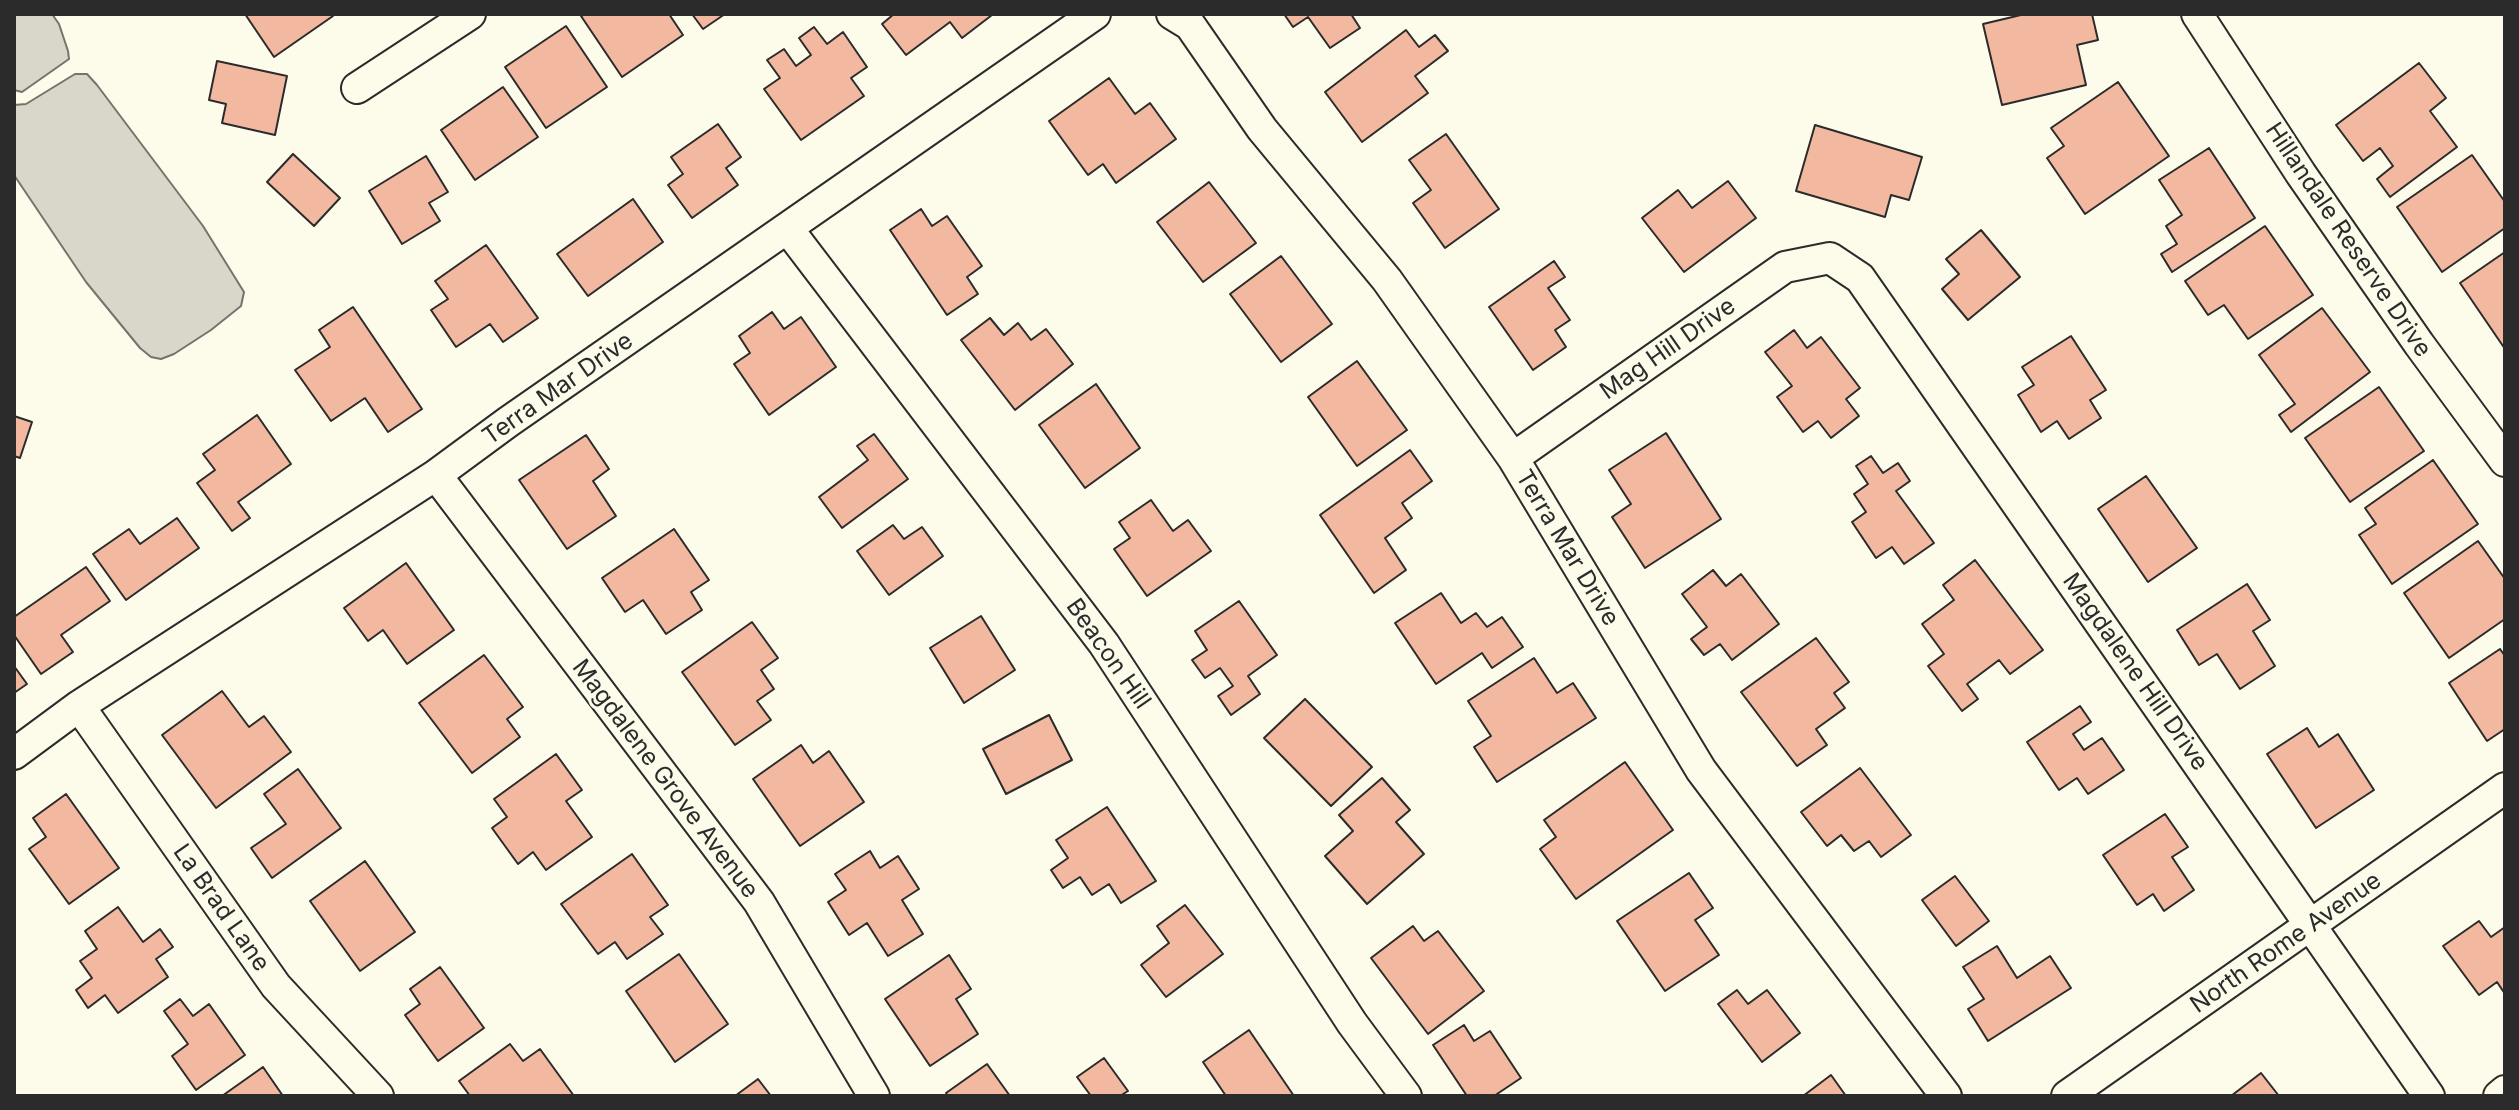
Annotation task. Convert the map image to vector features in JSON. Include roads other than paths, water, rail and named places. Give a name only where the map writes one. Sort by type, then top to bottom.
[{"type":"street","points":[[357,88],[470,14]]},
{"type":"street","name":"Terra Mar Drive","points":[[14,754],[79,706],[436,475],[1095,14]]},
{"type":"street","name":"Terra Mar Drive","points":[[1172,14],[1190,25],[1262,129],[1387,280],[1513,458],[1701,770],[1946,1096]]},
{"type":"street","name":"Hillandale Reserve Drive","points":[[2197,14],[2301,174],[2505,461]]},
{"type":"street","name":"Beacon Hill","points":[[788,229],[1104,644],[1352,1023],[1406,1096]]},
{"type":"street","name":"Mag Hill Drive","points":[[1513,458],[1785,267],[1830,258]]},
{"type":"street","name":"Magdalene Hill Drive","points":[[1830,258],[1860,278],[2429,1096]]},
{"type":"street","name":"Magdalene Grove Avenue","points":[[436,475],[759,902],[874,1096]]},
{"type":"street","name":"La Brad Lane","points":[[79,706],[276,986],[378,1096]]},
{"type":"street","name":"North Rome Avenue","points":[[2067,1096],[2505,788]]},
{"type":"street","points":[[2499,1096],[2505,1091]]}]
